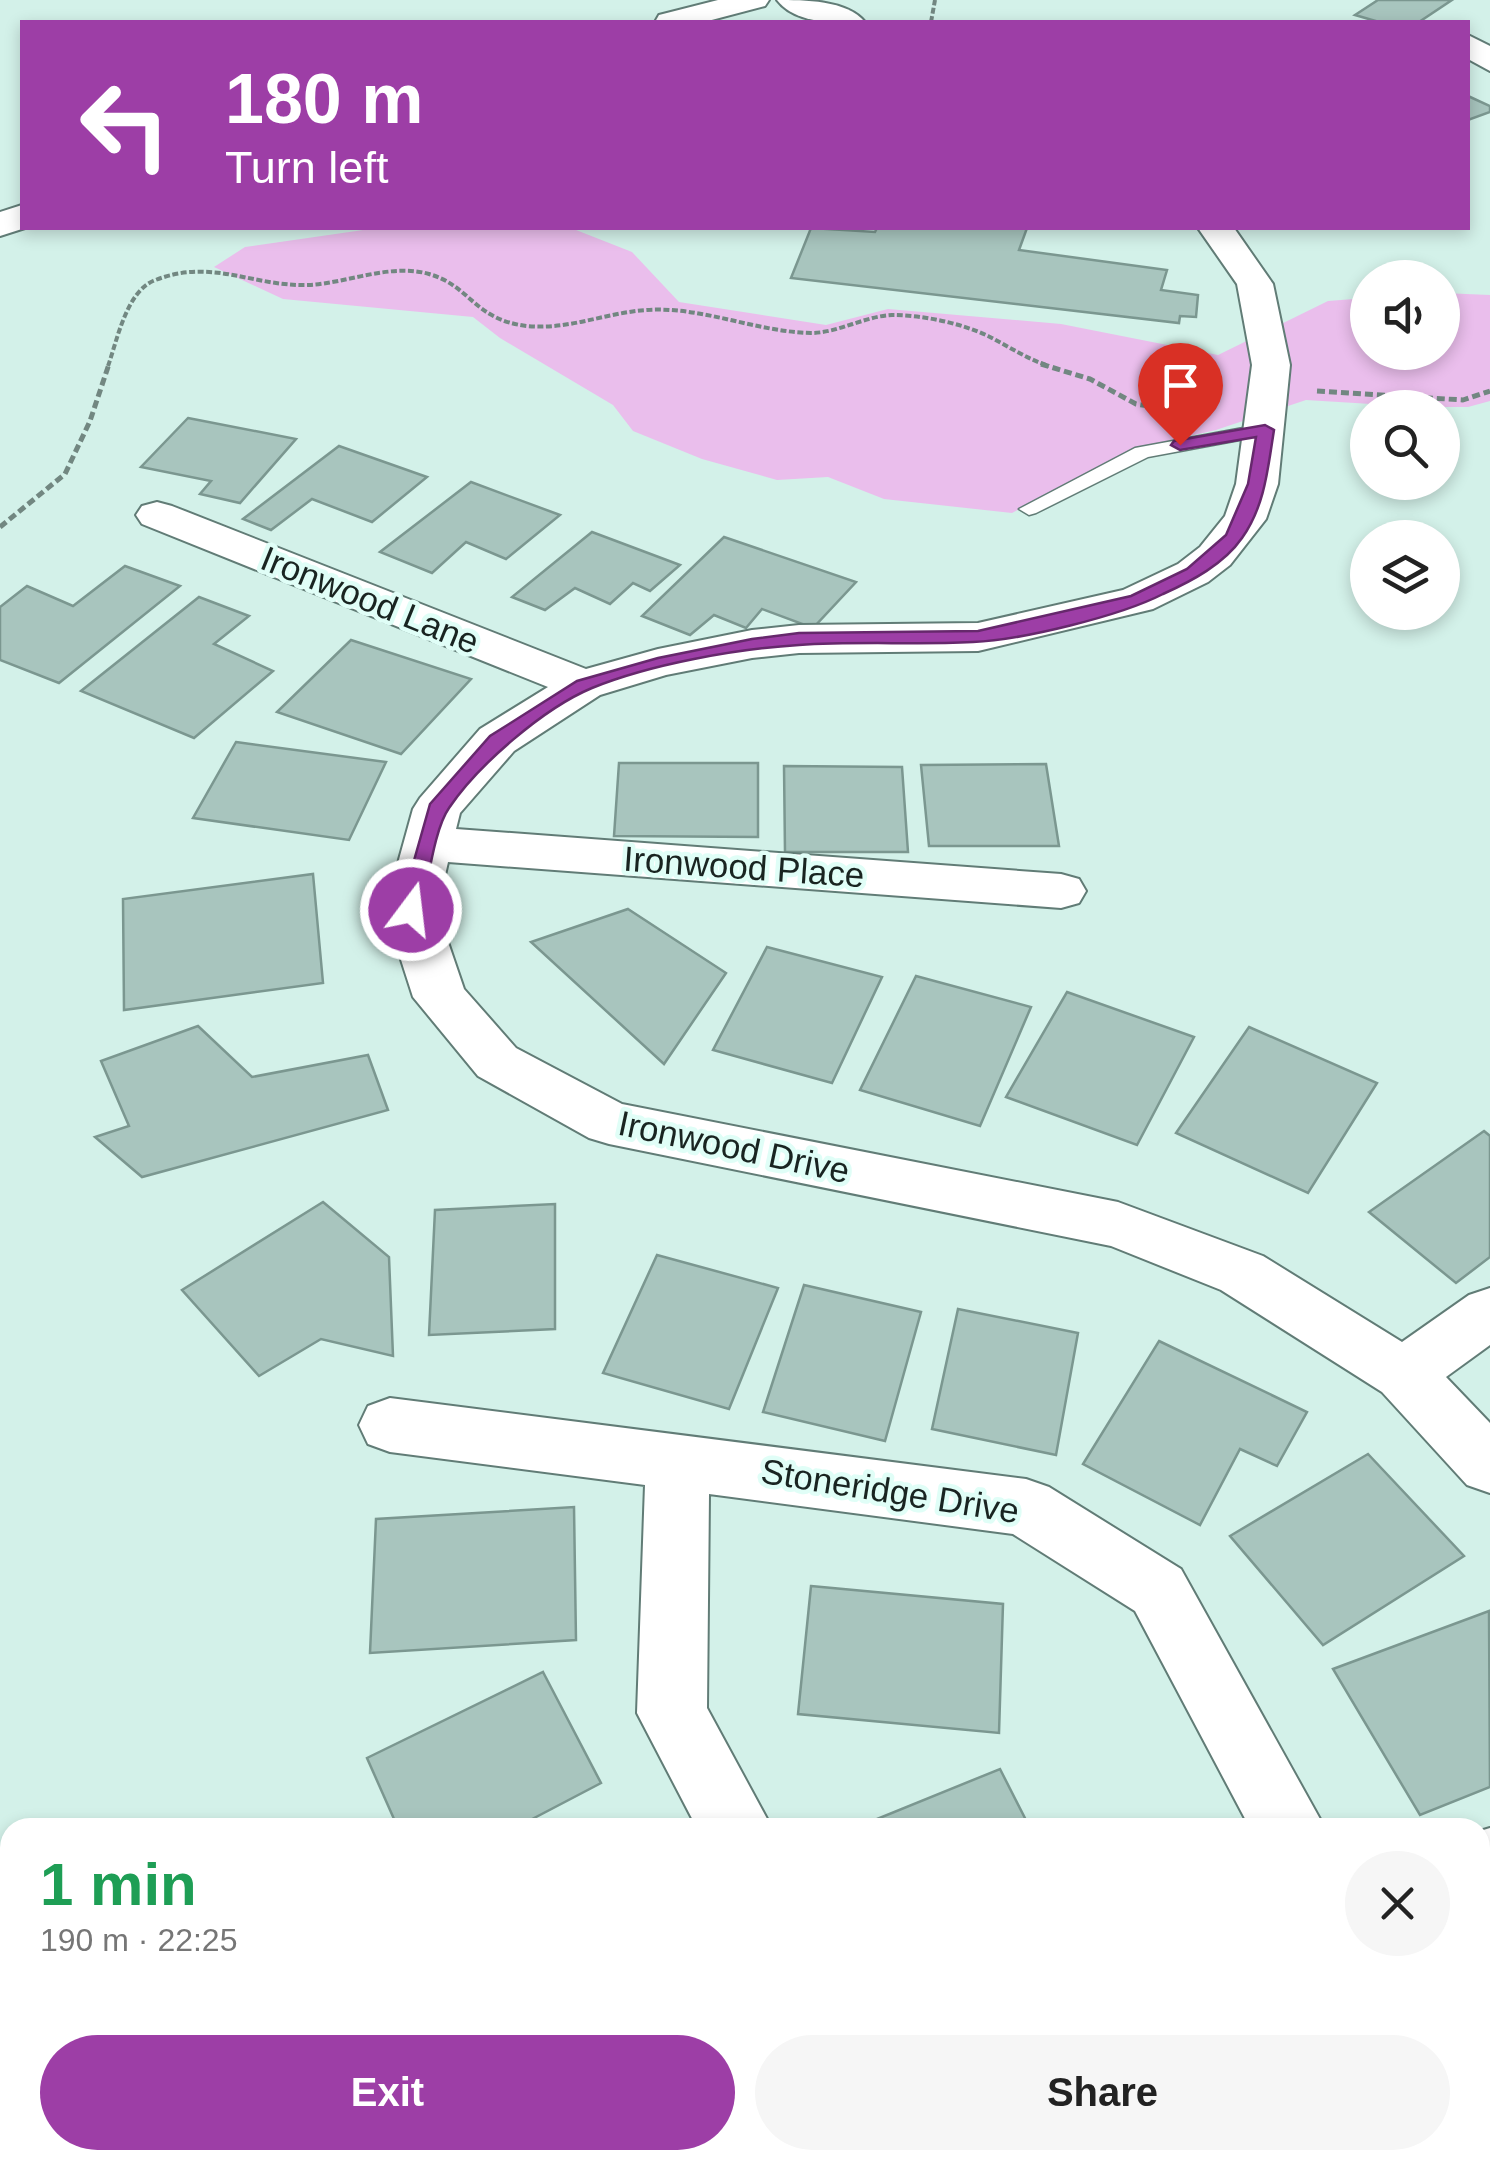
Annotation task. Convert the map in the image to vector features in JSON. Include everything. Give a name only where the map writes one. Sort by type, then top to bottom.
[{"type":"street","points":[[678,20],[754,0]]},
{"type":"street","points":[[792,0],[845,20]]},
{"type":"street","points":[[1470,40],[1490,25]]},
{"type":"street","points":[[1470,44],[1490,61]]},
{"type":"street","name":"Ironwood Drive","points":[[1217,230],[1255,284],[1270,364],[1267,416],[1253,499],[1233,538],[1193,573],[1137,600],[978,637],[819,638],[752,644],[673,660],[584,685],[497,740],[437,809],[411,910],[440,997],[497,1062],[609,1124],[1118,1225],[1242,1273],[1404,1374],[1490,1466]]},
{"type":"street","name":"Ironwood Lane","points":[[157,515],[584,685]]},
{"type":"street","name":"Ironwood Place","points":[[428,844],[1060,891]]},
{"type":"street","points":[[1404,1374],[1490,1312]]},
{"type":"street","name":"Stoneridge Drive","points":[[390,1425],[1026,1507],[1158,1590],[1284,1818]]},
{"type":"street","points":[[678,1460],[672,1714],[730,1818]]},
{"type":"lane","points":[[1029,509],[1142,452],[1267,416]]},
{"type":"path","points":[[0,527],[66,474],[90,421],[126,314],[137,298],[148,283],[185,271],[233,272],[270,284],[311,285],[394,272],[427,273],[450,283],[494,320],[529,326],[572,326],[645,310],[688,310],[812,333],[890,315],[935,320],[984,334],[1036,362],[1090,379],[1136,404],[1208,415],[1267,416],[1316,391],[1463,400],[1490,391]]},
{"type":"shaded area","points":[[363,230],[576,230],[632,252],[679,302],[826,325],[888,309],[1061,324],[1218,355],[1328,301],[1350,299],[1350,370],[1460,370],[1460,294],[1490,295],[1490,401],[1460,407],[1460,390],[1350,390],[1350,403],[1306,400],[1216,430],[1133,449],[1012,513],[884,499],[828,477],[777,480],[702,459],[633,431],[613,405],[500,338],[473,317],[283,299],[214,267],[245,247]]},
{"type":"building","points":[[1378,0],[1452,0],[1422,20],[1372,20],[1355,15]]},
{"type":"building","points":[[1470,97],[1490,106],[1490,112],[1470,119]]},
{"type":"building","points":[[810,230],[1026,230],[1019,250],[1167,270],[1161,290],[1198,295],[1196,317],[1180,316],[1179,323],[791,278]]},
{"type":"building","points":[[188,418],[296,439],[240,503],[200,494],[211,481],[141,467]]},
{"type":"building","points":[[339,446],[427,477],[372,522],[312,499],[271,530],[243,519]]},
{"type":"building","points":[[471,482],[560,515],[506,559],[466,542],[432,573],[380,552]]},
{"type":"building","points":[[592,532],[680,565],[650,591],[633,583],[610,604],[575,588],[545,610],[512,597]]},
{"type":"building","points":[[724,537],[856,582],[813,628],[762,609],[746,628],[714,615],[690,635],[642,616]]},
{"type":"building","points":[[125,566],[180,586],[59,683],[0,660],[0,607],[27,586],[73,606]]},
{"type":"building","points":[[199,597],[249,616],[214,644],[273,671],[194,738],[81,691]]},
{"type":"building","points":[[351,640],[471,679],[401,754],[277,712]]},
{"type":"building","points":[[236,742],[386,762],[349,840],[193,818]]},
{"type":"building","points":[[619,763],[758,763],[758,837],[614,836]]},
{"type":"building","points":[[1046,764],[1059,846],[929,846],[921,765]]},
{"type":"building","points":[[784,766],[902,767],[908,852],[785,852]]},
{"type":"building","points":[[313,874],[323,983],[124,1010],[123,899]]},
{"type":"building","points":[[628,909],[726,973],[664,1064],[531,942]]},
{"type":"building","points":[[767,947],[882,977],[832,1083],[713,1050]]},
{"type":"building","points":[[916,976],[1031,1007],[980,1126],[860,1090]]},
{"type":"building","points":[[1067,992],[1194,1037],[1137,1145],[1006,1097]]},
{"type":"building","points":[[198,1026],[252,1077],[368,1055],[388,1110],[142,1177],[95,1137],[129,1126],[101,1061]]},
{"type":"building","points":[[1249,1027],[1377,1083],[1308,1193],[1176,1133]]},
{"type":"building","points":[[1484,1131],[1490,1136],[1490,1257],[1456,1283],[1369,1212]]},
{"type":"building","points":[[323,1202],[389,1257],[393,1356],[321,1339],[259,1376],[182,1290]]},
{"type":"building","points":[[555,1204],[555,1329],[429,1335],[435,1210]]},
{"type":"building","points":[[657,1255],[778,1288],[729,1409],[603,1373]]},
{"type":"building","points":[[804,1285],[921,1312],[885,1441],[763,1412]]},
{"type":"building","points":[[958,1309],[1078,1333],[1056,1455],[932,1429]]},
{"type":"building","points":[[1159,1341],[1307,1412],[1277,1466],[1240,1449],[1200,1525],[1083,1464]]},
{"type":"building","points":[[1368,1454],[1464,1556],[1323,1645],[1230,1536]]},
{"type":"building","points":[[574,1507],[576,1640],[370,1653],[376,1519]]},
{"type":"building","points":[[811,1586],[1003,1604],[999,1733],[798,1714]]},
{"type":"building","points":[[1489,1611],[1490,1787],[1420,1815],[1333,1669]]},
{"type":"building","points":[[543,1672],[601,1783],[534,1818],[394,1818],[367,1758]]},
{"type":"building","points":[[1000,1769],[1025,1818],[879,1818]]},
{"type":"route","points":[[411,910],[437,809],[497,740],[584,685],[704,652],[752,644],[859,637],[978,637],[1105,610],[1166,588],[1193,573],[1216,556],[1245,519],[1257,484],[1265,430],[1180,445]]}]
